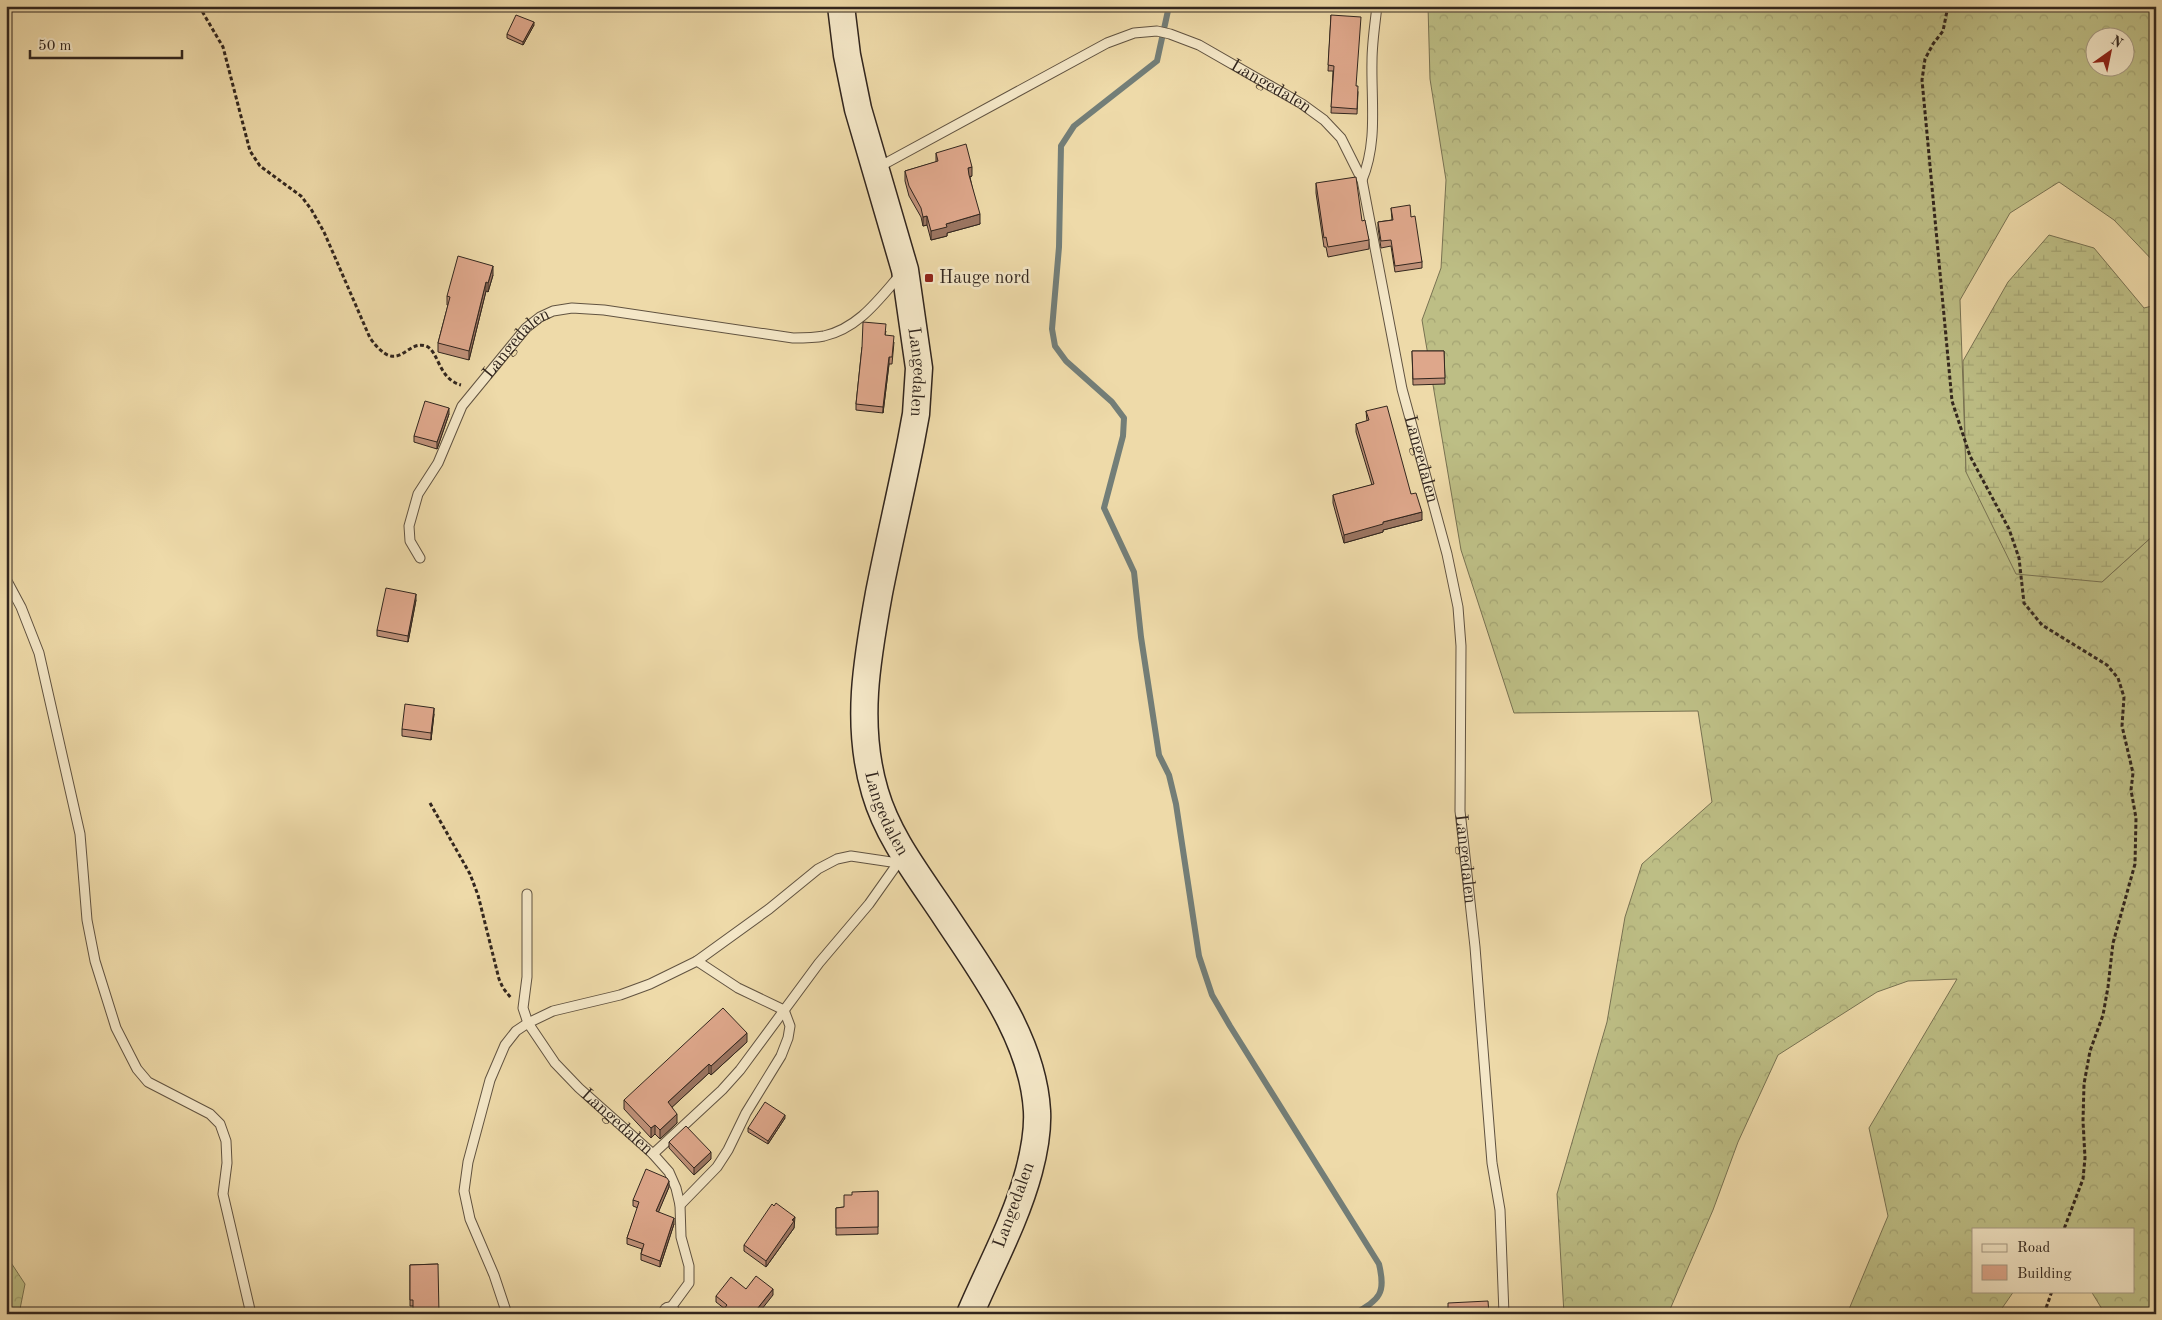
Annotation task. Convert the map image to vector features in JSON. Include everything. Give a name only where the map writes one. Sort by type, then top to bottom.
[{"type":"main road","name":"Langedalen","points":[[841,6],[847,55],[858,109],[904,270],[918,368],[916,414],[869,648],[864,692],[863,727],[875,792],[902,861],[989,984],[1010,1022],[1025,1057],[1036,1103],[1035,1142],[1020,1200],[970,1314]]},
{"type":"lane","points":[[1362,180],[1371,155],[1372,59],[1377,6]]},
{"type":"lane","name":"Langedalen","points":[[876,168],[1107,43],[1134,33],[1157,32],[1170,34],[1199,45],[1302,104],[1324,120],[1341,138],[1362,180],[1402,389],[1447,554],[1458,607],[1461,646],[1460,811],[1475,947],[1492,1163],[1500,1210],[1504,1314]]},
{"type":"lane","name":"Langedalen","points":[[420,558],[410,541],[408,533],[418,494],[438,462],[462,406],[526,328],[540,317],[554,311],[572,308],[604,310],[793,338],[822,336],[841,331],[857,321],[872,308],[904,270]]},
{"type":"lane","points":[[6,579],[21,607],[39,653],[80,834],[87,920],[95,961],[116,1028],[137,1069],[148,1082],[210,1114],[220,1124],[226,1140],[227,1163],[224,1194],[226,1212],[251,1314]]},
{"type":"lane","points":[[507,1314],[494,1275],[470,1219],[464,1191],[468,1162],[490,1080],[506,1045],[516,1031],[553,1011],[620,995],[650,984],[698,961],[818,870],[837,858],[851,856],[902,861]]},
{"type":"lane","points":[[652,1154],[728,1084],[819,964],[902,861]]},
{"type":"lane","points":[[523,1008],[527,977],[528,894]]},
{"type":"lane","points":[[680,1205],[717,1167],[728,1150],[746,1113],[781,1056],[788,1038],[790,1026],[784,1010],[738,988],[698,961]]},
{"type":"lane","name":"Langedalen","points":[[523,1008],[528,1023],[555,1063],[669,1172],[680,1205],[681,1237],[689,1266],[689,1283],[668,1313]]},
{"type":"path","points":[[199,6],[223,46],[250,151],[260,166],[301,196],[311,210],[324,232],[370,338],[375,345],[388,355],[394,357],[400,356],[419,346],[426,346],[432,350],[439,366],[452,381],[459,385],[479,385]]},
{"type":"path","points":[[1948,6],[1943,31],[1925,59],[1922,80],[1952,401],[1970,456],[2009,528],[2019,558],[2024,603],[2027,609],[2042,626],[2107,665],[2118,678],[2123,689],[2124,737],[2133,773],[2131,790],[2136,818],[2135,864],[2113,943],[2104,1006],[2090,1051],[2084,1084],[2082,1121],[2085,1158],[2083,1179],[2064,1228]]},
{"type":"path","points":[[430,803],[470,874],[478,895],[503,988],[523,1008]]},
{"type":"path","points":[[2044,1314],[2052,1292]]},
{"type":"green space","points":[[1428,6],[2156,6],[2156,264],[2114,220],[2059,182],[2010,213],[1960,300],[1966,472],[2102,582],[2156,533],[2156,1314],[2105,1314],[2092,1292],[2134,1292],[2134,1228],[1972,1228],[1972,1292],[2013,1292],[1998,1314],[1847,1314],[1888,1216],[1869,1128],[1957,979],[1908,981],[1877,992],[1778,1055],[1738,1142],[1713,1210],[1668,1314],[1564,1314],[1557,1194],[1607,1022],[1625,917],[1642,864],[1712,802],[1698,711],[1514,713],[1461,550],[1422,320],[1441,268],[1446,180],[1430,79]]},
{"type":"green space","points":[[2049,235],[2094,248],[2144,308],[2156,305],[2156,533],[2102,582],[2016,574],[1966,472],[1963,361],[2008,282]]},
{"type":"green space","points":[[6,1255],[25,1284],[19,1314],[6,1314]]},
{"type":"building","points":[[516,15],[534,22],[523,42],[507,34]]},
{"type":"building","points":[[1331,15],[1361,17],[1356,86],[1358,86],[1357,109],[1331,107],[1334,66],[1328,65]]},
{"type":"building","points":[[966,144],[972,167],[968,168],[969,175],[980,214],[946,224],[947,227],[931,231],[927,216],[923,217],[921,208],[909,186],[905,171],[938,161],[936,153]]},
{"type":"building","points":[[1356,177],[1362,221],[1365,220],[1369,240],[1328,247],[1326,237],[1324,238],[1316,183]]},
{"type":"building","points":[[1410,205],[1411,217],[1415,216],[1422,262],[1395,266],[1391,240],[1381,241],[1378,222],[1393,220],[1391,208]]},
{"type":"building","points":[[458,256],[493,266],[488,283],[486,282],[469,351],[438,343],[450,297],[447,296]]},
{"type":"building","points":[[863,322],[886,324],[885,335],[894,336],[892,357],[889,357],[883,407],[856,404]]},
{"type":"building","points":[[1412,351],[1444,351],[1445,378],[1413,379]]},
{"type":"building","points":[[425,401],[449,408],[437,442],[414,436]]},
{"type":"building","points":[[1387,406],[1411,494],[1416,493],[1422,512],[1344,535],[1333,495],[1374,484],[1356,424],[1369,420],[1366,411]]},
{"type":"building","points":[[386,588],[416,594],[408,636],[377,630]]},
{"type":"building","points":[[405,704],[434,708],[431,733],[402,729]]},
{"type":"building","points":[[723,1008],[747,1033],[711,1066],[709,1064],[668,1102],[677,1114],[660,1130],[655,1125],[651,1128],[624,1100]]},
{"type":"building","points":[[765,1102],[785,1115],[768,1141],[748,1128]]},
{"type":"building","points":[[686,1126],[711,1152],[694,1168],[669,1142]]},
{"type":"building","points":[[646,1169],[667,1178],[669,1181],[656,1211],[674,1218],[660,1261],[641,1254],[644,1244],[627,1238],[639,1202],[633,1200]]},
{"type":"building","points":[[878,1191],[878,1227],[836,1228],[836,1208],[844,1207],[844,1195],[852,1195],[852,1192]]},
{"type":"building","points":[[776,1203],[795,1217],[766,1261],[744,1245],[772,1204],[774,1206]]},
{"type":"building","points":[[438,1264],[439,1314],[413,1314],[413,1300],[410,1300],[410,1265]]},
{"type":"building","points":[[756,1276],[773,1289],[753,1314],[720,1314],[727,1305],[716,1296],[731,1277],[746,1289]]},
{"type":"building","points":[[1488,1301],[1489,1314],[1448,1314],[1448,1303]]},
{"type":"waterway","points":[[1169,6],[1157,61],[1074,126],[1061,146],[1059,247],[1052,329],[1055,346],[1066,361],[1112,402],[1124,418],[1123,436],[1104,508],[1134,572],[1141,637],[1159,755],[1169,775],[1176,804],[1199,956],[1212,995],[1230,1026],[1379,1264],[1382,1282],[1379,1295],[1370,1304],[1354,1314]]},
{"type":"place","name":"Hauge nord","points":[[929,278]]}]
